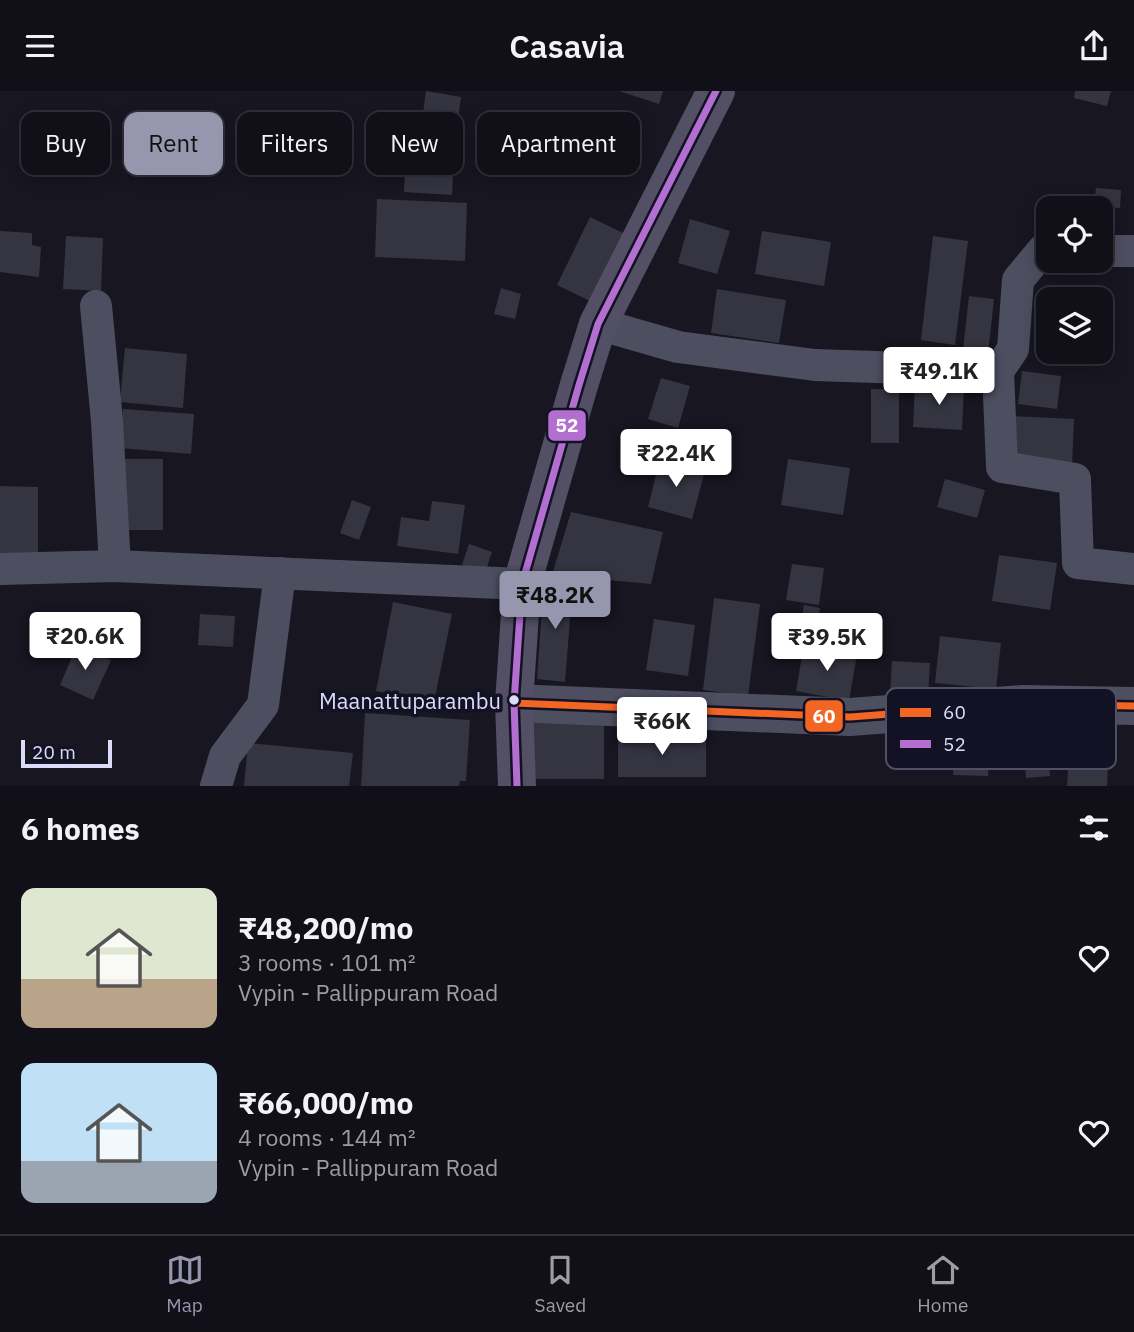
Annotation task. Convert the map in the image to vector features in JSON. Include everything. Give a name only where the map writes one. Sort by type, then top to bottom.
[{"type":"main road","points":[[517,786],[513,703],[522,584],[598,324],[716,91]]},
{"type":"street","points":[[1113,251],[1134,251]]},
{"type":"street","points":[[1036,258],[1018,280],[1013,349],[998,371],[1002,467],[1074,479],[1078,563],[1134,569]]},
{"type":"street","points":[[96,306],[107,421],[115,566]]},
{"type":"street","points":[[598,324],[678,347],[815,365],[998,371]]},
{"type":"street","points":[[0,569],[115,566],[522,584]]},
{"type":"street","points":[[216,786],[225,756],[262,705],[279,573]]},
{"type":"street","points":[[513,703],[849,717],[886,714]]},
{"type":"street","points":[[1116,706],[1134,706]]},
{"type":"building","points":[[426,91],[461,97],[459,112],[423,112]]},
{"type":"building","points":[[619,91],[663,91],[659,104]]},
{"type":"building","points":[[1075,91],[1111,91],[1107,106],[1074,98]]},
{"type":"building","points":[[405,175],[453,175],[452,195],[404,192]]},
{"type":"building","points":[[1096,188],[1121,190],[1120,208],[1113,207],[1113,196],[1095,196]]},
{"type":"building","points":[[377,199],[467,203],[465,261],[375,257]]},
{"type":"building","points":[[590,217],[625,234],[592,302],[557,285]]},
{"type":"building","points":[[690,219],[730,231],[717,274],[678,263]]},
{"type":"building","points":[[0,231],[32,233],[32,245],[41,247],[39,277],[0,272]]},
{"type":"building","points":[[762,231],[831,242],[824,286],[755,274]]},
{"type":"building","points":[[66,236],[103,238],[101,291],[63,289]]},
{"type":"building","points":[[933,236],[968,241],[955,345],[921,340]]},
{"type":"building","points":[[501,288],[521,294],[515,319],[494,314]]},
{"type":"building","points":[[717,289],[786,300],[779,343],[711,333]]},
{"type":"building","points":[[969,296],[994,299],[988,353],[963,350]]},
{"type":"building","points":[[125,348],[187,354],[183,408],[120,402]]},
{"type":"building","points":[[1022,371],[1061,376],[1057,409],[1018,404]]},
{"type":"building","points":[[661,378],[690,386],[678,428],[648,419]]},
{"type":"building","points":[[915,384],[964,387],[962,430],[913,427]]},
{"type":"building","points":[[871,389],[899,389],[899,443],[871,443]]},
{"type":"building","points":[[123,409],[194,414],[191,454],[120,448]]},
{"type":"building","points":[[1012,416],[1074,419],[1072,464],[1010,461]]},
{"type":"building","points":[[119,459],[163,459],[163,530],[119,530]]},
{"type":"building","points":[[660,459],[705,471],[692,519],[648,507]]},
{"type":"building","points":[[788,459],[850,468],[843,515],[781,505]]},
{"type":"building","points":[[945,479],[985,490],[977,518],[937,507]]},
{"type":"building","points":[[0,486],[38,487],[38,557],[0,556]]},
{"type":"building","points":[[352,500],[371,507],[359,540],[340,533]]},
{"type":"building","points":[[432,501],[465,505],[458,554],[397,546],[401,517],[429,521]]},
{"type":"building","points":[[571,512],[663,532],[651,584],[552,575]]},
{"type":"building","points":[[469,544],[492,552],[485,573],[462,565]]},
{"type":"building","points":[[999,555],[1057,563],[1050,610],[992,601]]},
{"type":"building","points":[[792,564],[824,568],[819,605],[786,600]]},
{"type":"building","points":[[544,581],[573,582],[565,682],[537,679]]},
{"type":"building","points":[[714,598],[760,604],[748,696],[703,690]]},
{"type":"building","points":[[393,602],[452,614],[434,702],[376,691]]},
{"type":"building","points":[[804,605],[820,608],[815,641],[798,638]]},
{"type":"building","points":[[200,614],[235,616],[233,647],[198,645]]},
{"type":"building","points":[[654,619],[695,625],[688,676],[646,670]]},
{"type":"building","points":[[940,636],[1001,643],[996,688],[935,683]]},
{"type":"building","points":[[804,644],[857,654],[849,701],[796,691]]},
{"type":"building","points":[[77,645],[111,660],[93,700],[60,685]]},
{"type":"building","points":[[892,661],[930,663],[928,688],[890,688]]},
{"type":"building","points":[[365,713],[470,720],[466,781],[460,781],[459,786],[361,786]]},
{"type":"building","points":[[529,716],[604,716],[604,779],[529,779]]},
{"type":"building","points":[[706,736],[706,777],[618,777],[618,737]]},
{"type":"building","points":[[248,743],[353,753],[349,786],[244,786]]},
{"type":"building","points":[[953,769],[988,769],[988,776],[953,775]]},
{"type":"building","points":[[1025,769],[1049,769],[1050,776],[1026,778]]},
{"type":"building","points":[[1068,769],[1108,769],[1107,786],[1067,786]]},
{"type":"transit line","name":"52","points":[[517,786],[514,703],[522,584],[598,324],[716,91]]},
{"type":"transit line","name":"60","points":[[514,703],[850,717],[886,714]]},
{"type":"transit line","name":"60","points":[[1116,706],[1134,706]]},
{"type":"place","name":"Maanattuparambu","points":[[514,700]]}]
